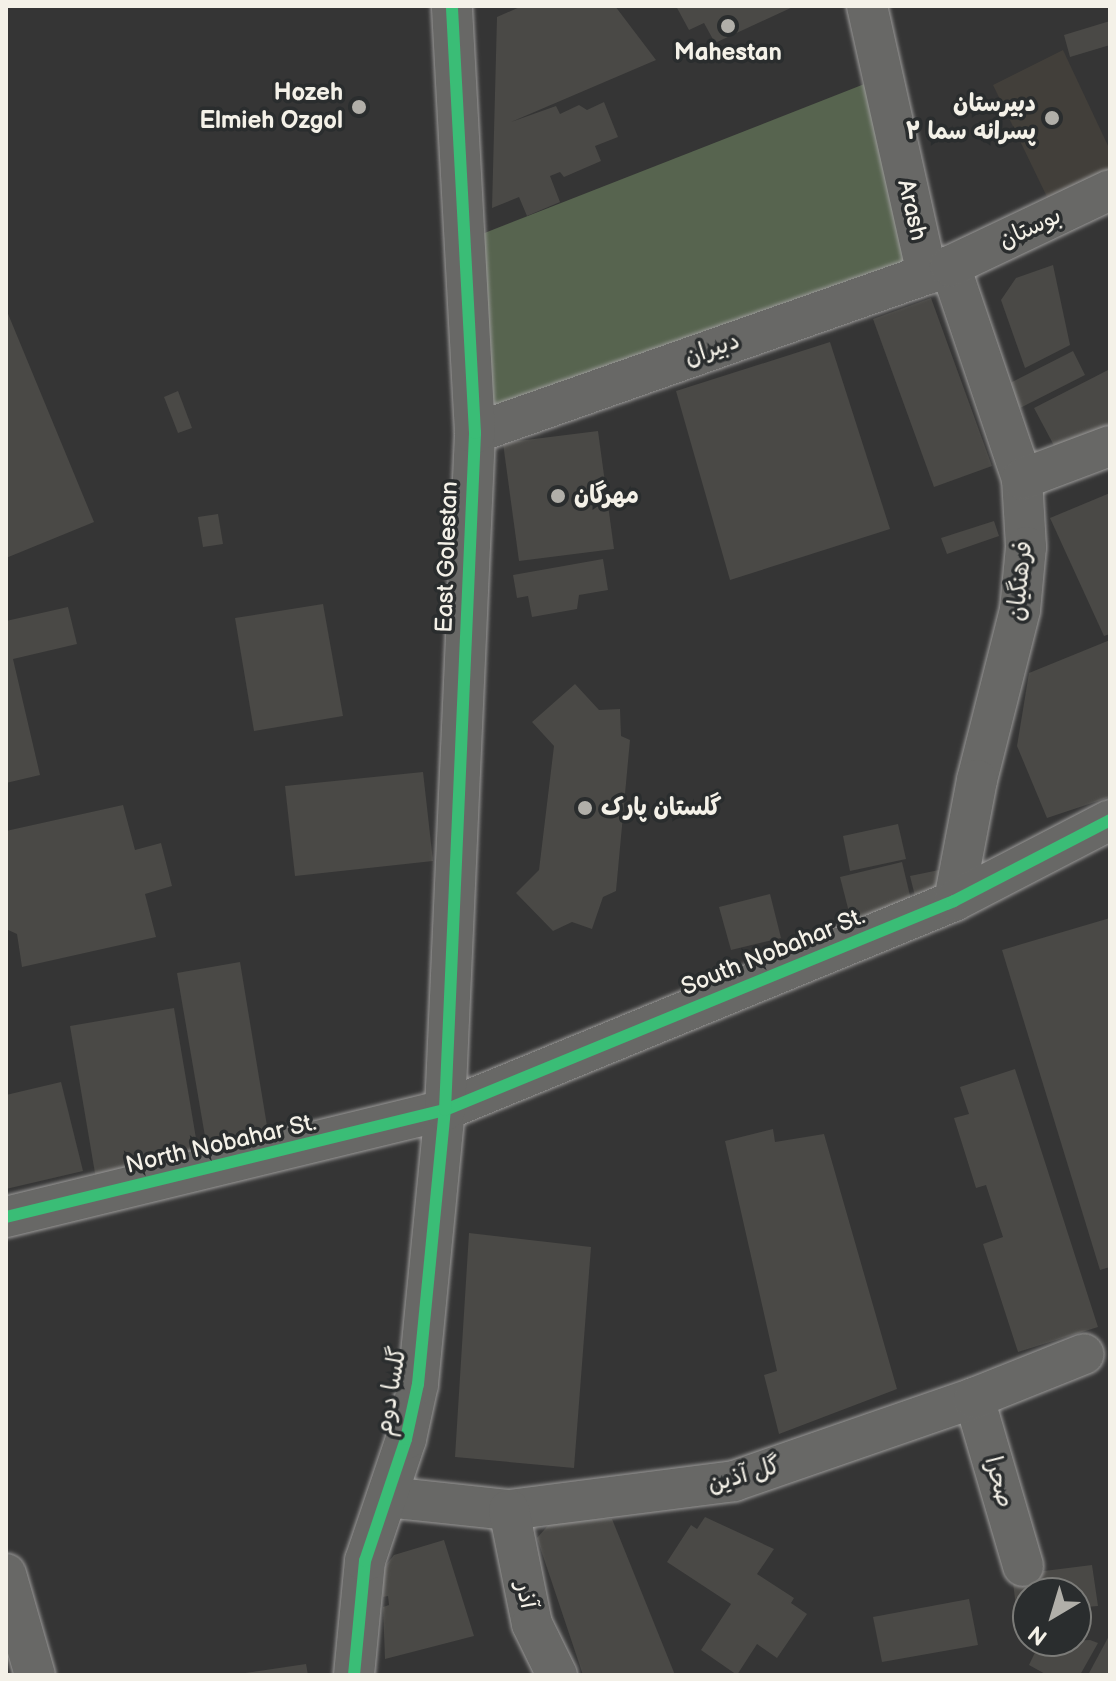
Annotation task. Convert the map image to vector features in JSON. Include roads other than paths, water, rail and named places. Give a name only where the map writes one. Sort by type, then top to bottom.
[{"type":"street","name":"East Golestan","points":[[445,1110],[475,433],[452,6]]},
{"type":"street","name":"Arash","points":[[867,6],[938,270]]},
{"type":"street","name":"بوستان","points":[[938,270],[1110,190]]},
{"type":"street","name":"دبیران","points":[[475,433],[938,270]]},
{"type":"street","name":"فرهنگیان","points":[[938,270],[1022,479],[1026,547],[1020,610],[977,780],[954,901]]},
{"type":"street","points":[[1022,479],[1110,446]]},
{"type":"street","name":"South Nobahar St.","points":[[445,1110],[954,901],[1110,820]]},
{"type":"street","name":"North Nobahar St.","points":[[6,1217],[445,1110]]},
{"type":"street","name":"North Nobahar St.","points":[[6,1245],[399,1151],[445,1110]]},
{"type":"street","name":"گلسا دوم","points":[[354,1675],[365,1561],[387,1497],[418,1384],[445,1110]]},
{"type":"street","name":"گل آذین","points":[[387,1497],[509,1510],[734,1481],[974,1398],[1084,1354]]},
{"type":"street","name":"صحرا","points":[[974,1398],[1023,1566]]},
{"type":"street","name":"آذر","points":[[509,1510],[532,1624],[557,1675]]},
{"type":"street","points":[[6,1574],[35,1675]]},
{"type":"place","name":"Mahestan","points":[[728,26]]},
{"type":"place","name":"Hozeh Elmieh Ozgol","points":[[359,107]]},
{"type":"place","name":"دبیرستان پسرانه سما ۲","points":[[1052,118]]},
{"type":"place","name":"مهرگان","points":[[558,496]]},
{"type":"place","name":"گلستان پارک","points":[[585,808]]}]
